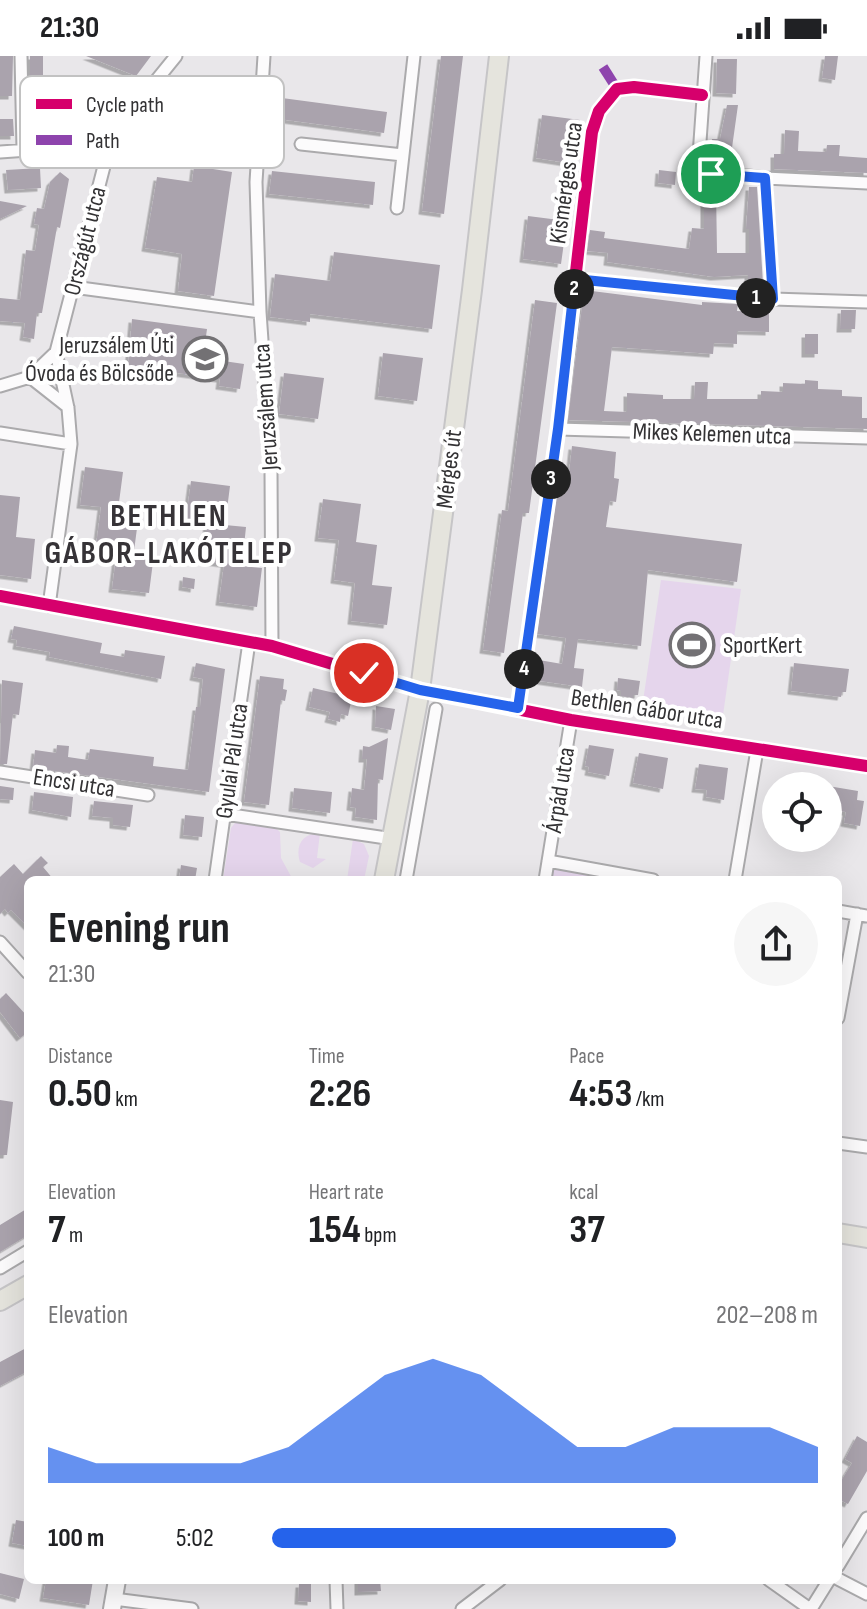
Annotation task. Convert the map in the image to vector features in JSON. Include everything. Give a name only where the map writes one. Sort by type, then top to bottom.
[{"type":"main road","name":"Mérges út","points":[[385,876],[420,690],[499,56]]},
{"type":"main road","points":[[842,1234],[867,1238]]},
{"type":"main road","points":[[0,1301],[24,1287]]},
{"type":"street","points":[[21,56],[21,76]]},
{"type":"street","name":"Országút utca","points":[[160,76],[176,56]]},
{"type":"street","name":"Jeruzsálem utca","points":[[263,76],[264,56]]},
{"type":"street","points":[[397,208],[414,56]]},
{"type":"street","points":[[706,56],[698,170],[765,178],[867,183]]},
{"type":"street","name":"Kismérges utca","points":[[518,708],[558,429],[592,132],[599,111],[617,89],[634,87],[702,95]]},
{"type":"street","points":[[301,144],[403,155]]},
{"type":"street","points":[[0,152],[20,149]]},
{"type":"street","name":"Országút utca","points":[[49,606],[71,444],[68,408],[56,352],[104,168]]},
{"type":"street","name":"Jeruzsálem utca","points":[[257,168],[260,312],[271,470],[272,646]]},
{"type":"street","points":[[765,178],[773,299]]},
{"type":"street","points":[[575,279],[773,299],[867,302]]},
{"type":"street","name":"Jeruzsálem utca","points":[[73,287],[260,312]]},
{"type":"street","points":[[0,386],[30,377],[56,352]]},
{"type":"street","points":[[30,377],[68,408]]},
{"type":"street","name":"Mikes Kelemen utca","points":[[558,429],[867,438]]},
{"type":"street","points":[[0,433],[71,444]]},
{"type":"street","name":"Bethlen Gábor utca","points":[[0,596],[272,646],[420,690],[571,720],[867,766]]},
{"type":"street","name":"Gyulai Pál utca","points":[[216,876],[249,642]]},
{"type":"street","points":[[407,876],[436,709]]},
{"type":"street","name":"Árpád utca","points":[[546,876],[571,720]]},
{"type":"street","points":[[736,876],[757,750]]},
{"type":"street","name":"Encsi utca","points":[[0,772],[148,795]]},
{"type":"street","points":[[225,814],[393,839]]},
{"type":"street","points":[[548,861],[595,875]]},
{"type":"street","points":[[842,912],[862,915],[842,1001]]},
{"type":"street","points":[[0,943],[24,969]]},
{"type":"street","points":[[842,1144],[867,1147]]},
{"type":"street","points":[[0,1268],[24,1253]]},
{"type":"street","points":[[842,1559],[867,1518]]},
{"type":"street","points":[[842,1581],[867,1594]]},
{"type":"street","points":[[116,1584],[113,1604],[192,1609]]},
{"type":"street","points":[[336,1584],[337,1609]]},
{"type":"street","points":[[462,1609],[495,1584]]},
{"type":"street","points":[[775,1584],[811,1609],[827,1584]]},
{"type":"shaded area","name":"SportKert","points":[[661,580],[741,589],[723,715],[643,701]]},
{"type":"shaded area","points":[[246,821],[274,826],[280,832],[281,858],[291,876],[224,876],[231,828],[235,823]]},
{"type":"shaded area","points":[[320,833],[317,858],[326,859],[313,868],[300,862],[299,846],[304,838]]},
{"type":"shaded area","points":[[353,839],[364,844],[369,856],[365,876],[348,876]]},
{"type":"shaded area","points":[[551,864],[593,871],[592,876],[549,876]]},
{"type":"building","points":[[0,56],[13,56],[12,96],[0,96]]},
{"type":"building","points":[[30,56],[43,56],[43,76],[30,76]]},
{"type":"building","points":[[86,56],[151,56],[136,76]]},
{"type":"building","points":[[441,56],[463,56],[444,214],[422,211]]},
{"type":"building","points":[[825,56],[838,56],[835,80],[822,78]]},
{"type":"building","points":[[717,59],[737,59],[736,94],[716,93]]},
{"type":"building","points":[[284,98],[387,112],[384,133],[284,120]]},
{"type":"building","points":[[727,105],[738,105],[730,162],[710,163],[712,139],[720,139]]},
{"type":"building","points":[[542,115],[580,120],[574,164],[536,158]]},
{"type":"building","points":[[0,119],[13,119],[14,136],[0,136]]},
{"type":"building","points":[[785,130],[799,131],[798,151],[826,152],[827,145],[840,145],[839,156],[867,158],[867,173],[774,169],[774,154],[784,154]]},
{"type":"building","points":[[40,168],[41,188],[8,190],[6,170]]},
{"type":"building","points":[[194,168],[232,172],[214,296],[178,291],[182,254],[145,248],[157,177],[192,182]]},
{"type":"building","points":[[659,170],[676,172],[675,185],[658,183]]},
{"type":"building","points":[[272,171],[375,182],[373,205],[269,194]]},
{"type":"building","points":[[60,172],[69,179],[42,313],[37,313],[34,339],[23,337],[25,323],[0,321],[0,298],[20,300],[26,250],[35,251],[39,225],[34,224],[37,208],[44,209],[50,182]]},
{"type":"building","points":[[749,187],[757,187],[763,284],[748,283],[748,275],[714,277],[607,262],[608,253],[587,251],[590,230],[605,232],[604,238],[689,249],[692,228],[704,229],[704,188],[716,188],[717,253],[749,253],[749,229],[746,229]]},
{"type":"building","points":[[0,201],[27,206],[0,219]]},
{"type":"building","points":[[528,216],[567,221],[561,264],[523,259]]},
{"type":"building","points":[[334,252],[440,265],[432,329],[310,314],[310,322],[270,317],[275,274],[330,281]]},
{"type":"building","points":[[584,290],[702,305],[702,302],[738,304],[737,311],[769,312],[769,332],[737,331],[737,344],[714,343],[713,354],[612,347],[604,411],[627,412],[627,393],[663,395],[663,399],[694,399],[695,382],[708,382],[707,399],[761,399],[761,391],[783,392],[783,383],[805,384],[805,380],[818,381],[818,389],[842,390],[842,396],[862,397],[862,418],[867,418],[867,429],[568,420]]},
{"type":"building","points":[[535,300],[557,303],[529,513],[523,513],[504,653],[483,650],[502,510],[508,511]]},
{"type":"building","points":[[841,310],[856,310],[855,329],[840,329]]},
{"type":"building","points":[[132,319],[207,329],[203,358],[244,364],[240,389],[219,386],[220,379],[128,366]]},
{"type":"building","points":[[805,334],[818,334],[818,354],[805,354]]},
{"type":"building","points":[[383,353],[423,358],[417,401],[378,396]]},
{"type":"building","points":[[284,373],[324,378],[318,419],[279,414]]},
{"type":"building","points":[[572,446],[616,452],[614,478],[619,479],[616,502],[610,501],[606,527],[742,544],[737,582],[648,570],[641,646],[578,639],[574,668],[584,669],[582,687],[540,681],[541,675],[537,674],[539,660],[562,664],[566,638],[537,634],[560,472],[569,473]]},
{"type":"building","points":[[85,467],[123,472],[118,510],[139,513],[134,551],[154,554],[149,593],[112,589],[117,549],[96,546],[101,507],[80,505]]},
{"type":"building","points":[[191,481],[230,486],[225,525],[246,527],[242,566],[262,568],[257,607],[219,602],[224,564],[203,561],[207,522],[186,519]]},
{"type":"building","points":[[0,495],[20,497],[16,537],[35,539],[31,579],[0,575]]},
{"type":"building","points":[[323,499],[361,504],[356,542],[377,545],[372,585],[392,587],[387,625],[351,621],[355,583],[334,580],[339,540],[318,538]]},
{"type":"building","points":[[183,577],[195,579],[194,589],[182,587]]},
{"type":"building","points":[[14,626],[102,643],[100,653],[124,657],[125,650],[165,656],[161,679],[49,657],[50,652],[16,646],[17,640],[11,639]]},
{"type":"building","points":[[196,663],[225,669],[209,792],[33,768],[35,750],[56,753],[57,745],[69,746],[68,757],[88,760],[90,749],[154,757],[153,766],[188,770],[203,679],[193,677]]},
{"type":"building","points":[[794,663],[849,669],[846,692],[842,692],[841,697],[791,691]]},
{"type":"building","points":[[260,676],[284,679],[283,689],[287,690],[285,701],[281,700],[269,805],[244,802]]},
{"type":"building","points":[[618,678],[640,681],[638,695],[633,695],[633,698],[621,696],[621,691],[617,690]]},
{"type":"building","points":[[2,680],[23,683],[19,715],[13,714],[7,764],[0,764]]},
{"type":"building","points":[[313,688],[352,697],[348,716],[341,714],[340,722],[328,719],[330,712],[309,707]]},
{"type":"building","points":[[376,706],[395,709],[391,730],[375,727]]},
{"type":"building","points":[[388,738],[383,780],[378,779],[377,820],[355,817],[356,808],[350,807],[352,788],[364,790],[367,759],[362,759],[363,746],[369,747]]},
{"type":"building","points":[[589,745],[614,749],[609,776],[588,772],[589,767],[585,766]]},
{"type":"building","points":[[639,753],[668,758],[663,789],[633,783]]},
{"type":"building","points":[[699,764],[728,768],[724,800],[706,797],[707,790],[695,789]]},
{"type":"building","points":[[0,786],[14,788],[13,800],[0,799]]},
{"type":"building","points":[[294,788],[332,792],[330,813],[292,808]]},
{"type":"building","points":[[842,788],[858,791],[857,800],[864,801],[860,826],[844,823],[846,812],[842,811]]},
{"type":"building","points":[[34,792],[73,797],[71,817],[32,810]]},
{"type":"building","points":[[94,801],[133,805],[130,827],[113,825],[113,818],[92,816]]},
{"type":"building","points":[[185,815],[204,817],[202,837],[183,835]]},
{"type":"building","points":[[41,856],[48,863],[43,867],[51,876],[24,876],[24,923],[11,910],[8,913],[5,909],[0,914],[0,877],[14,864],[23,874]]},
{"type":"building","points":[[181,865],[197,868],[196,876],[180,876]]},
{"type":"building","points":[[6,993],[24,1013],[24,1035],[20,1038],[0,1012],[0,999]]},
{"type":"building","points":[[0,1100],[13,1102],[7,1155],[0,1155]]},
{"type":"building","points":[[24,1210],[24,1237],[0,1252],[0,1225]]},
{"type":"building","points":[[24,1349],[24,1373],[0,1386],[0,1362]]},
{"type":"building","points":[[857,1436],[867,1442],[867,1471],[848,1504],[842,1501],[842,1479],[852,1463],[845,1459]]},
{"type":"building","points":[[16,1520],[24,1521],[24,1545],[12,1543]]},
{"type":"building","points":[[0,1573],[24,1579],[19,1599],[0,1594]]},
{"type":"building","points":[[45,1584],[92,1584],[89,1605],[43,1598]]},
{"type":"building","points":[[299,1584],[311,1584],[311,1602],[298,1601]]},
{"type":"building","points":[[358,1584],[380,1584],[381,1591],[358,1592]]},
{"type":"marked path","points":[[603,67],[617,89]]},
{"type":"cycle path","points":[[518,708],[558,429],[592,132],[599,111],[617,89],[634,87],[702,95]]},
{"type":"cycle path","points":[[0,596],[272,646],[420,690],[571,720],[867,766]]},
{"type":"place","name":"Jeruzsálem Úti Óvoda és Bölcsőde","points":[[205,359]]},
{"type":"place","name":"SportKert","points":[[692,645]]},
{"type":"district","name":"BETHLEN GÁBOR-LAKÓTELEP","points":[[169,534]]},
{"type":"route","points":[[364,673],[420,690],[518,708],[558,429],[575,279],[773,299],[765,178],[711,174]]}]
